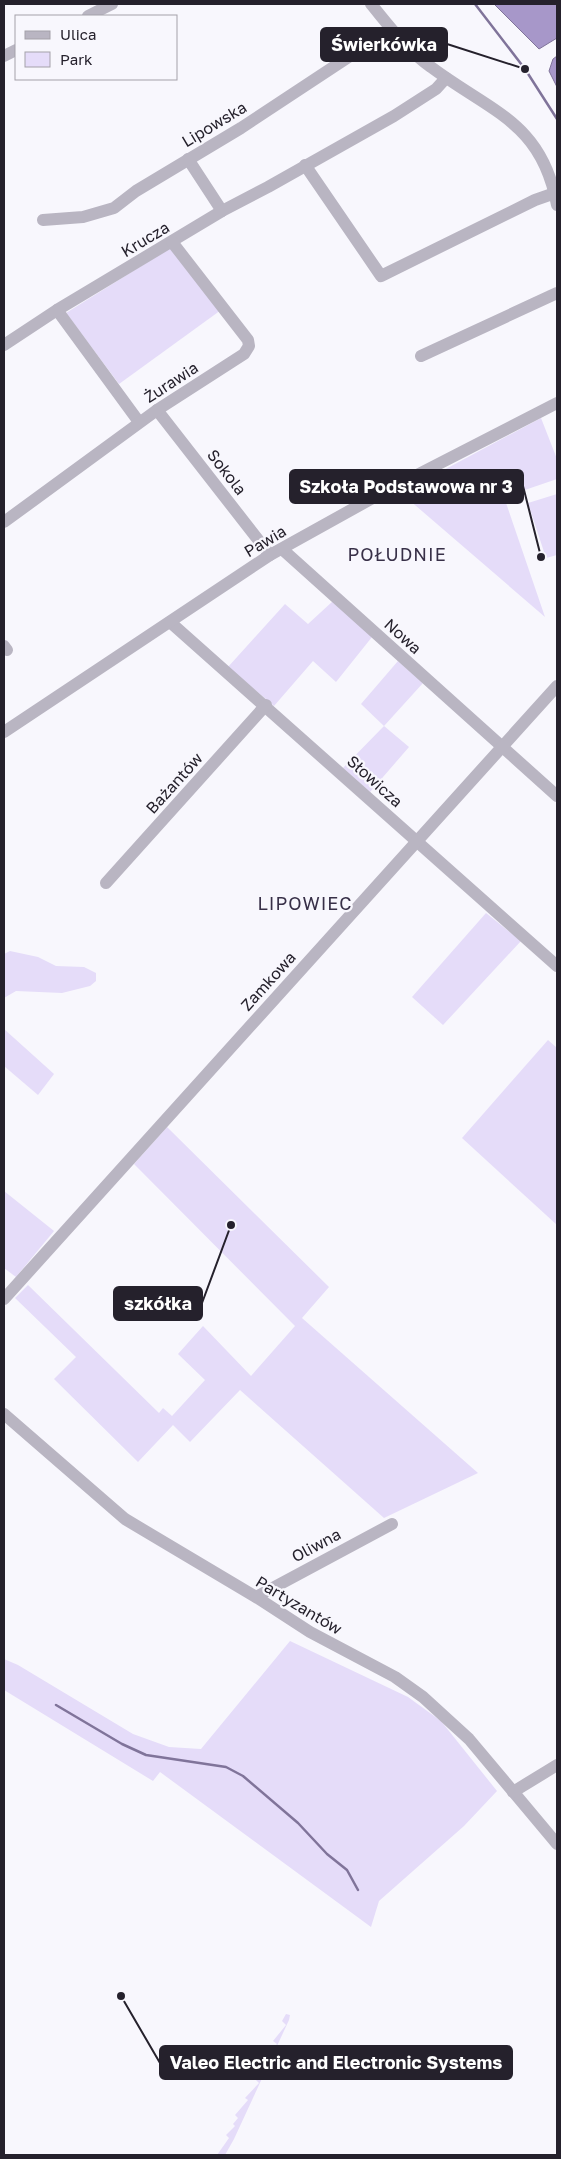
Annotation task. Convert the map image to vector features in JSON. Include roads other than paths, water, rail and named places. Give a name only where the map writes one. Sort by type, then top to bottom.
[{"type":"street","points":[[90,15],[112,4]]},
{"type":"street","points":[[306,165],[381,276],[535,200],[556,199],[540,154],[528,136],[495,108],[446,78],[414,53],[371,4]]},
{"type":"street","name":"Lipowska","points":[[43,220],[83,216],[114,208],[136,191],[241,128],[391,28]]},
{"type":"street","name":"Krucza","points":[[4,345],[57,310],[222,211],[306,165],[436,89],[446,78]]},
{"type":"street","points":[[188,159],[222,211]]},
{"type":"street","name":"Żurawia","points":[[4,522],[157,410],[244,354],[249,346],[248,340],[172,242]]},
{"type":"street","points":[[421,356],[557,293]]},
{"type":"street","points":[[57,310],[140,422]]},
{"type":"street","name":"Pawia","points":[[4,732],[270,555],[378,495],[557,402]]},
{"type":"street","name":"Sokola","points":[[157,410],[270,555]]},
{"type":"street","name":"Nowa","points":[[282,549],[557,796]]},
{"type":"street","name":"Słowicza","points":[[170,622],[266,705],[557,966]]},
{"type":"street","name":"Zamkowa","points":[[4,1299],[557,686]]},
{"type":"street","name":"Bażantów","points":[[106,883],[266,705]]},
{"type":"street","name":"Partyzantów","points":[[4,1414],[125,1519],[256,1597],[310,1632],[395,1677],[423,1697],[469,1739],[557,1844]]},
{"type":"street","name":"Oliwna","points":[[256,1597],[392,1524]]},
{"type":"street","points":[[513,1792],[557,1764]]},
{"type":"waterway","points":[[475,4],[525,69],[557,119]]},
{"type":"waterway","points":[[56,1705],[122,1744],[146,1755],[226,1767],[243,1776],[298,1823],[327,1854],[347,1870],[358,1890]]},
{"type":"place","name":"Świerkówka","points":[[525,69]]},
{"type":"place","name":"Szkoła Podstawowa nr 3","points":[[541,557]]},
{"type":"place","name":"szkółka","points":[[231,1225]]},
{"type":"place","name":"Valeo Electric and Electronic Systems","points":[[121,1996]]},
{"type":"district","name":"POŁUDNIE","points":[[397,554]]},
{"type":"district","name":"LIPOWIEC","points":[[305,903]]}]
